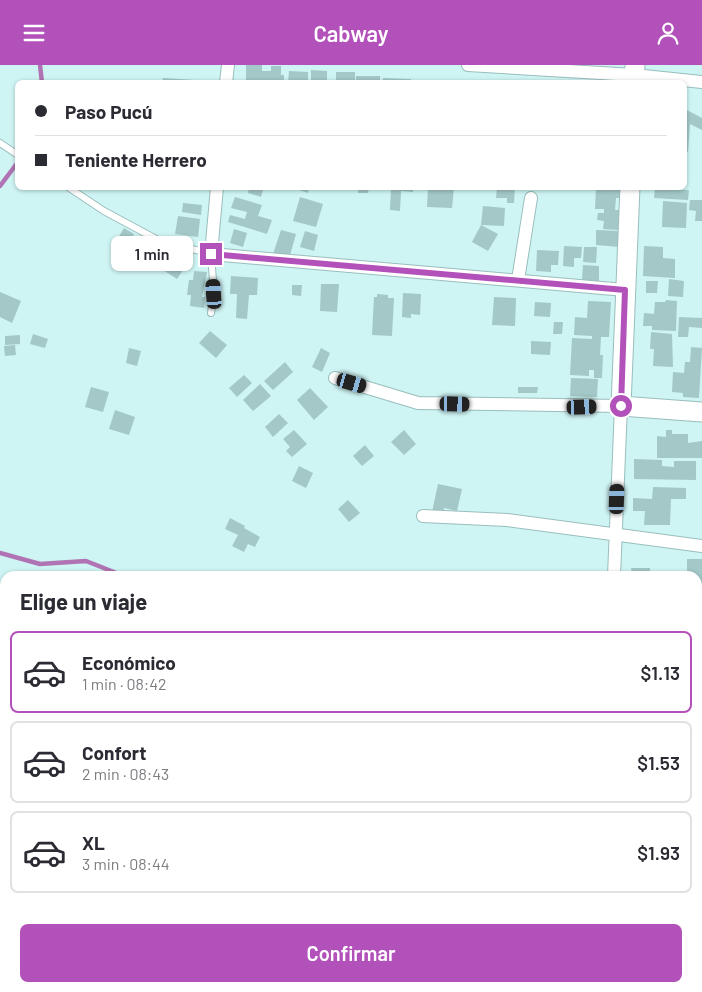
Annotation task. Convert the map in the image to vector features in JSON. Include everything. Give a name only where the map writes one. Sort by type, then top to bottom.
[{"type":"main road","points":[[630,190],[621,406],[702,412]]},
{"type":"street","points":[[226,80],[228,65]]},
{"type":"street","points":[[468,65],[634,74],[685,80]]},
{"type":"street","points":[[687,80],[702,82]]},
{"type":"street","points":[[217,190],[211,254],[625,290]]},
{"type":"street","points":[[518,280],[530,197]]},
{"type":"street","points":[[335,378],[418,403],[621,406],[614,571]]},
{"type":"street","points":[[423,516],[507,521],[616,536],[702,545]]},
{"type":"lane","points":[[0,143],[15,152]]},
{"type":"lane","points":[[72,190],[104,211],[158,240],[211,254],[214,294],[210,313]]},
{"type":"building","points":[[246,65],[262,65],[262,71],[271,71],[271,66],[281,66],[281,75],[284,75],[284,80],[246,80]]},
{"type":"building","points":[[311,70],[327,71],[327,80],[311,80]]},
{"type":"building","points":[[289,71],[308,72],[308,80],[288,80]]},
{"type":"building","points":[[336,72],[355,72],[355,80],[336,80]]},
{"type":"building","points":[[356,76],[380,76],[380,80],[356,80]]},
{"type":"building","points":[[163,78],[195,80],[163,80]]},
{"type":"building","points":[[383,78],[411,79],[411,80],[383,80]]},
{"type":"building","points":[[687,110],[702,118],[702,130],[690,124],[688,152]]},
{"type":"building","points":[[248,190],[263,190],[261,197],[248,193]]},
{"type":"building","points":[[358,190],[368,190],[368,193],[358,193]]},
{"type":"building","points":[[391,190],[413,190],[413,192],[401,191],[400,211],[390,210]]},
{"type":"building","points":[[428,190],[454,190],[452,208],[427,207]]},
{"type":"building","points":[[497,190],[515,190],[514,203],[507,203],[507,198],[496,198]]},
{"type":"building","points":[[596,190],[620,190],[620,198],[616,198],[615,210],[622,210],[618,230],[603,229],[604,221],[597,220],[598,213],[604,213],[604,209],[595,209]]},
{"type":"building","points":[[655,190],[689,190],[688,200],[654,198]]},
{"type":"building","points":[[235,197],[262,205],[258,216],[272,220],[267,234],[228,222],[230,215],[245,219],[247,212],[231,208]]},
{"type":"building","points":[[300,197],[323,204],[316,227],[293,221]]},
{"type":"building","points":[[690,200],[702,200],[702,221],[695,221],[696,211],[689,210]]},
{"type":"building","points":[[663,201],[687,203],[686,228],[662,227]]},
{"type":"building","points":[[183,203],[202,205],[201,215],[182,212]]},
{"type":"building","points":[[483,206],[505,208],[504,226],[481,225]]},
{"type":"building","points":[[178,216],[200,219],[198,237],[175,234]]},
{"type":"building","points":[[481,225],[498,234],[488,251],[472,242]]},
{"type":"building","points":[[124,228],[134,234],[128,245],[118,238]]},
{"type":"building","points":[[234,229],[247,233],[243,247],[230,243]]},
{"type":"building","points":[[281,230],[296,234],[289,259],[273,254]]},
{"type":"building","points":[[596,230],[620,231],[620,247],[596,245]]},
{"type":"building","points":[[305,231],[318,235],[314,251],[300,247]]},
{"type":"building","points":[[135,238],[146,245],[140,254],[129,247]]},
{"type":"building","points":[[564,246],[582,247],[581,258],[574,258],[574,267],[563,266]]},
{"type":"building","points":[[644,246],[663,247],[663,258],[675,259],[675,278],[643,276]]},
{"type":"building","points":[[154,247],[169,257],[173,251],[183,257],[181,260],[187,264],[177,279],[146,259]]},
{"type":"building","points":[[584,247],[597,247],[596,263],[583,262]]},
{"type":"building","points":[[537,250],[559,251],[558,265],[551,265],[551,272],[536,271]]},
{"type":"building","points":[[583,265],[599,266],[599,281],[582,280]]},
{"type":"building","points":[[194,271],[207,272],[202,297],[205,297],[204,308],[190,306],[191,295],[187,295],[189,280],[193,280]]},
{"type":"building","points":[[231,276],[258,278],[257,295],[249,295],[247,319],[236,318],[237,294],[230,294]]},
{"type":"building","points":[[669,279],[684,281],[683,297],[668,296]]},
{"type":"building","points":[[646,281],[658,281],[657,293],[646,293]]},
{"type":"building","points":[[321,284],[339,284],[337,312],[320,311]]},
{"type":"building","points":[[292,285],[302,285],[301,296],[292,295]]},
{"type":"building","points":[[0,292],[21,301],[12,323],[0,317]]},
{"type":"building","points":[[403,293],[421,294],[420,315],[411,314],[411,318],[402,317]]},
{"type":"building","points":[[377,294],[388,295],[388,298],[394,298],[392,336],[372,335],[374,297],[377,297]]},
{"type":"building","points":[[494,297],[516,298],[515,326],[492,325]]},
{"type":"building","points":[[666,300],[677,301],[676,331],[652,330],[652,326],[643,326],[644,313],[654,314],[655,302],[665,302]]},
{"type":"building","points":[[588,301],[611,302],[609,337],[601,337],[600,355],[603,355],[602,378],[594,378],[594,370],[589,370],[589,376],[570,375],[572,338],[592,339],[592,336],[574,335],[575,317],[587,318]]},
{"type":"building","points":[[535,302],[551,303],[550,317],[534,316]]},
{"type":"building","points":[[679,317],[702,318],[702,328],[689,327],[688,337],[678,337]]},
{"type":"building","points":[[554,322],[563,322],[562,334],[553,334]]},
{"type":"building","points":[[210,331],[227,345],[216,358],[199,343]]},
{"type":"building","points":[[651,332],[672,334],[673,367],[653,366],[654,349],[650,349]]},
{"type":"building","points":[[33,334],[48,339],[45,348],[30,344]]},
{"type":"building","points":[[20,335],[20,344],[5,345],[5,336]]},
{"type":"building","points":[[531,341],[551,342],[550,355],[531,354]]},
{"type":"building","points":[[15,345],[16,355],[5,356],[4,346]]},
{"type":"building","points":[[691,347],[702,348],[699,398],[683,397],[683,393],[672,392],[673,372],[684,373],[685,362],[690,362]]},
{"type":"building","points":[[129,348],[141,351],[137,366],[126,363]]},
{"type":"building","points":[[321,348],[330,353],[322,372],[312,367]]},
{"type":"building","points":[[285,362],[293,372],[273,390],[264,381]]},
{"type":"building","points":[[244,375],[252,383],[237,397],[229,388]]},
{"type":"building","points":[[571,378],[598,379],[597,397],[570,396]]},
{"type":"building","points":[[260,384],[271,396],[253,411],[243,400]]},
{"type":"building","points":[[91,387],[109,392],[103,412],[85,407]]},
{"type":"building","points":[[518,387],[538,387],[537,393],[518,393]]},
{"type":"building","points":[[310,388],[328,407],[314,420],[297,400]]},
{"type":"building","points":[[115,410],[135,417],[129,435],[109,429]]},
{"type":"building","points":[[279,414],[288,423],[273,437],[265,427]]},
{"type":"building","points":[[294,430],[307,444],[292,457],[286,451],[290,447],[283,439]]},
{"type":"building","points":[[404,430],[416,444],[404,455],[391,442]]},
{"type":"building","points":[[666,430],[672,430],[672,434],[688,434],[688,443],[702,441],[702,458],[657,458],[657,436],[666,437]]},
{"type":"building","points":[[365,445],[374,456],[362,466],[353,456]]},
{"type":"building","points":[[634,459],[662,460],[662,466],[674,467],[674,461],[696,461],[696,480],[634,479]]},
{"type":"building","points":[[299,466],[313,473],[306,488],[292,481]]},
{"type":"building","points":[[438,484],[462,489],[457,511],[444,508],[443,514],[432,512]]},
{"type":"building","points":[[653,487],[686,488],[686,499],[671,499],[670,525],[644,525],[645,511],[633,511],[633,498],[652,499]]},
{"type":"building","points":[[348,500],[360,513],[349,522],[338,509]]},
{"type":"building","points":[[230,518],[260,537],[255,547],[248,544],[244,552],[232,546],[238,535],[225,529]]},
{"type":"building","points":[[687,559],[702,559],[702,571],[687,571]]},
{"type":"building","points":[[631,568],[650,568],[650,571],[631,571]]},
{"type":"waterway","points":[[40,65],[42,80]]},
{"type":"waterway","points":[[0,186],[15,166]]},
{"type":"waterway","points":[[0,553],[40,564],[86,561],[111,571]]},
{"type":"route","points":[[211,254],[625,290],[621,406]]}]
